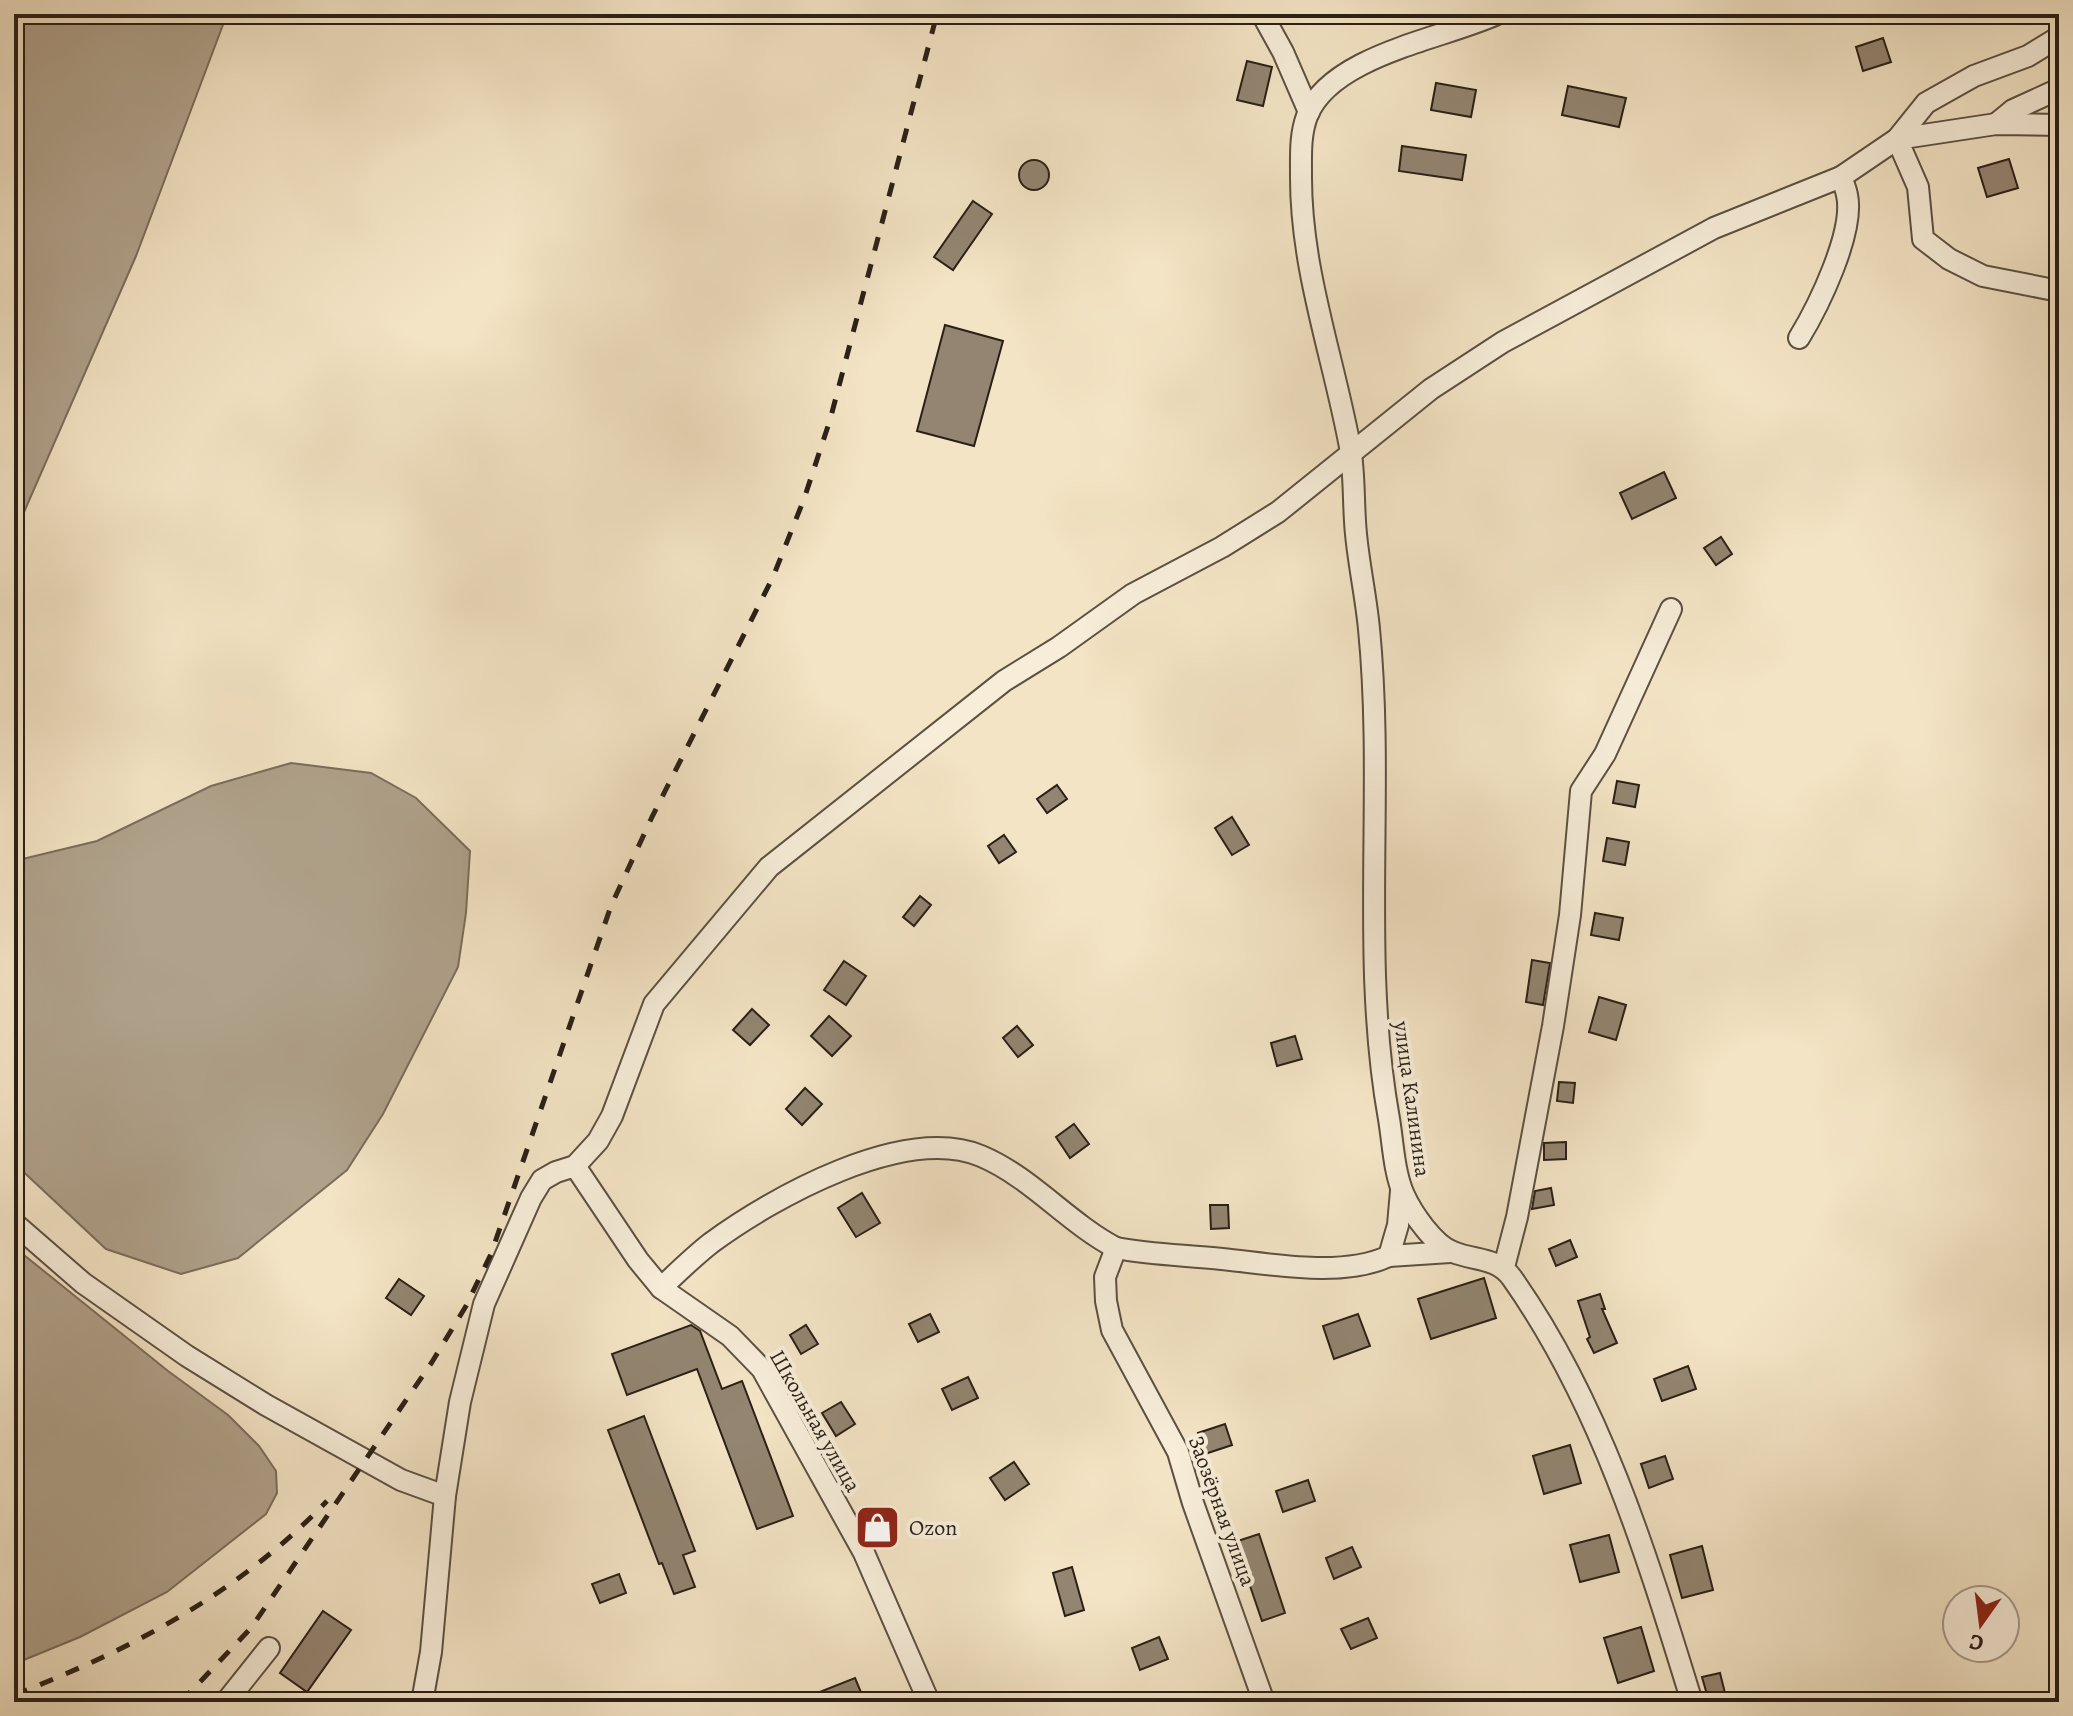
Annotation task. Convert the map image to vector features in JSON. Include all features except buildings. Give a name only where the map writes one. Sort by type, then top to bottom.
[{"type":"street","points":[[1262,14],[1283,52],[1309,112],[1329,86],[1378,56],[1497,14]]},
{"type":"street","points":[[422,1702],[431,1652],[445,1496],[460,1402],[484,1304],[542,1180],[575,1166],[598,1141],[612,1116],[654,1004],[769,867],[1004,681],[1059,647],[1133,594],[1222,547],[1278,512],[1431,389],[1503,342],[1714,228],[1841,177],[1897,139],[1926,103],[1974,76],[2028,56],[2059,37]]},
{"type":"street","points":[[1996,124],[2013,110],[2059,89]]},
{"type":"street","name":"улица Калинина","points":[[1309,112],[1301,140],[1300,204],[1311,284],[1351,452],[1356,538],[1370,643],[1376,838],[1375,1001],[1380,1070],[1401,1191],[1419,1222],[1450,1252]]},
{"type":"street","points":[[1897,139],[1996,124],[2059,125]]},
{"type":"street","points":[[1897,139],[1918,187],[1923,239],[1949,259],[1983,276],[2059,291]]},
{"type":"street","points":[[1799,338],[1819,305],[1843,237],[1848,212],[1841,177]]},
{"type":"street","points":[[1504,1267],[1517,1217],[1553,1026],[1570,915],[1581,791],[1605,754],[1671,609]]},
{"type":"street","points":[[661,1288],[710,1244],[807,1183],[887,1155],[955,1148],[1001,1166],[1092,1235],[1116,1248],[1145,1254],[1276,1265],[1351,1267],[1374,1263],[1389,1256],[1450,1252],[1478,1257],[1504,1267],[1529,1302],[1586,1407],[1645,1551],[1692,1702]]},
{"type":"street","name":"Школьная улица","points":[[575,1166],[638,1260],[661,1288],[730,1336],[762,1369],[864,1553],[929,1702]]},
{"type":"street","points":[[1389,1256],[1398,1225],[1401,1191]]},
{"type":"street","points":[[14,1223],[83,1283],[187,1356],[266,1405],[389,1473],[445,1496]]},
{"type":"street","name":"Заозёрная улица","points":[[1116,1248],[1105,1277],[1112,1330],[1178,1452],[1193,1503],[1264,1702]]},
{"type":"street","points":[[226,1702],[269,1648]]},
{"type":"shaded area","points":[[28,14],[227,14],[136,256],[14,535],[14,42]]},
{"type":"shaded area","points":[[291,763],[371,773],[416,798],[470,851],[466,913],[458,967],[383,1114],[347,1170],[238,1258],[181,1274],[106,1249],[14,1163],[14,861],[97,841],[211,786]]},
{"type":"shaded area","points":[[14,1247],[168,1371],[228,1415],[259,1446],[276,1471],[277,1493],[266,1514],[167,1592],[80,1637],[14,1664]]},
{"type":"railway","points":[[181,1702],[251,1628],[432,1362],[466,1306],[491,1254],[611,906],[652,817],[773,577],[804,499],[830,420],[937,14]]},
{"type":"railway","points":[[14,1695],[100,1658],[181,1616],[257,1564],[327,1501]]},
{"type":"place","name":"Ozon","points":[[878,1528]]}]
